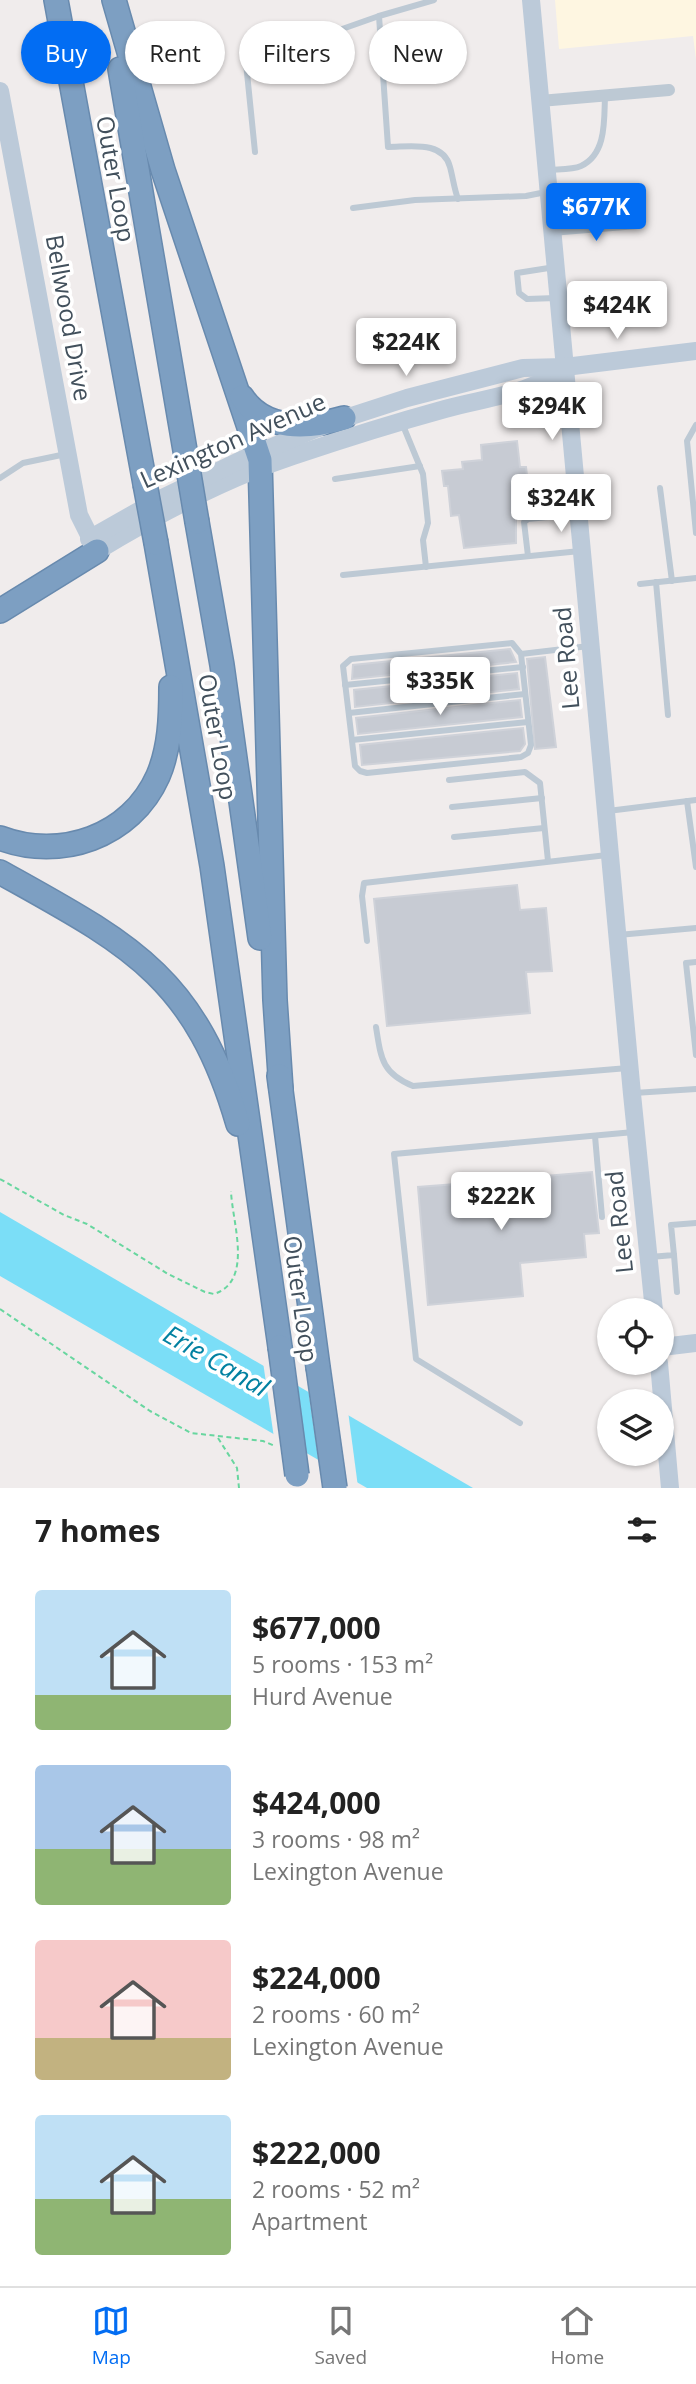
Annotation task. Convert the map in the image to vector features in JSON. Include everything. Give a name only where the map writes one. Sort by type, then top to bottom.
[{"type":"highway","name":"Outer Loop","points":[[56,0],[167,603],[212,866],[298,1481]]},
{"type":"highway","name":"Outer Loop","points":[[108,0],[226,691],[335,1488]]},
{"type":"highway","points":[[114,0],[163,170],[260,460],[275,1000],[281,1089]]},
{"type":"highway","points":[[238,391],[252,410],[276,422],[312,425],[344,418]]},
{"type":"highway","points":[[0,597],[93,545]]},
{"type":"highway","points":[[0,611],[93,545]]},
{"type":"highway","points":[[0,838],[37,848],[79,843],[120,824],[147,796],[163,760],[170,723],[167,603]]},
{"type":"highway","points":[[0,872],[120,942],[156,973],[186,1007],[209,1046],[226,1087],[264,1230]]},
{"type":"street","name":"Lee Road","points":[[531,0],[653,1298]]},
{"type":"street","points":[[540,101],[669,90]]},
{"type":"street","name":"Bellwood Drive","points":[[0,91],[4,135],[79,515],[93,545]]},
{"type":"street","points":[[551,230],[638,223]]},
{"type":"street","name":"Lexington Avenue","points":[[93,545],[173,508],[344,418],[427,392],[531,367],[565,367],[696,351]]},
{"type":"street","name":"Lexington Avenue","points":[[260,460],[534,386],[565,367]]},
{"type":"street","points":[[674,1346],[696,1343]]},
{"type":"street","points":[[660,1375],[674,1486]]},
{"type":"lane","points":[[255,152],[246,63],[379,16],[434,0]]},
{"type":"lane","points":[[379,16],[388,147],[438,149],[445,155],[450,166],[458,199]]},
{"type":"lane","points":[[546,170],[579,167],[594,158],[601,143],[605,95]]},
{"type":"lane","points":[[353,208],[415,200],[526,196],[548,191]]},
{"type":"lane","points":[[555,267],[517,272],[519,293],[527,299],[558,298]]},
{"type":"lane","points":[[401,421],[423,474],[428,523],[423,540],[426,567]]},
{"type":"lane","points":[[696,425],[687,441],[696,533]]},
{"type":"lane","points":[[0,478],[23,463],[68,454]]},
{"type":"lane","points":[[335,480],[419,466]]},
{"type":"lane","points":[[660,488],[672,581]]},
{"type":"lane","points":[[528,556],[524,522],[528,519],[578,514]]},
{"type":"lane","points":[[343,575],[582,550]]},
{"type":"lane","points":[[640,584],[696,578]]},
{"type":"lane","points":[[656,582],[668,715]]},
{"type":"lane","points":[[512,643],[521,654],[531,746],[528,753],[521,757],[367,773],[355,766],[343,666],[351,659],[512,643]]},
{"type":"lane","points":[[521,654],[591,646]]},
{"type":"lane","points":[[345,685],[523,667]]},
{"type":"lane","points":[[349,713],[526,694]]},
{"type":"lane","points":[[352,740],[528,722]]},
{"type":"lane","points":[[449,779],[525,772],[540,783],[548,861]]},
{"type":"lane","points":[[452,807],[542,798]]},
{"type":"lane","points":[[606,811],[696,800]]},
{"type":"lane","points":[[687,801],[696,867]]},
{"type":"lane","points":[[454,837],[544,828]]},
{"type":"lane","points":[[367,941],[362,896],[364,883],[610,854]]},
{"type":"lane","points":[[618,935],[696,928]]},
{"type":"lane","points":[[696,962],[686,963],[696,1055]]},
{"type":"lane","points":[[376,1027],[381,1059],[394,1078],[413,1086],[629,1068]]},
{"type":"lane","points":[[632,1094],[696,1089]]},
{"type":"lane","points":[[520,1423],[416,1359],[394,1154],[635,1132]]},
{"type":"lane","points":[[595,1136],[602,1217]]},
{"type":"lane","points":[[677,1292],[671,1225],[696,1223]]},
{"type":"lane","points":[[648,1258],[674,1255]]},
{"type":"path","points":[[0,1179],[64,1215],[87,1224],[169,1274],[214,1294],[228,1287],[239,1264],[231,1191]]},
{"type":"path","points":[[0,1308],[150,1411],[191,1433],[263,1441],[274,1446]]},
{"type":"path","points":[[217,1438],[237,1468],[239,1488]]},
{"type":"shaded area","points":[[555,0],[696,0],[696,59],[693,36],[559,49]]},
{"type":"water","name":"Erie Canal","points":[[0,1212],[473,1488],[367,1488],[0,1276]]},
{"type":"pier","points":[[263,1362],[296,1381],[307,1457],[274,1438]]},
{"type":"pier","points":[[308,1388],[348,1411],[358,1487],[319,1464]]},
{"type":"building","points":[[517,441],[520,467],[526,467],[531,509],[516,510],[516,543],[464,548],[459,515],[451,516],[448,486],[444,486],[442,471],[463,469],[462,462],[482,460],[481,445]]},
{"type":"building","points":[[510,649],[516,662],[352,679],[353,665]]},
{"type":"building","points":[[545,657],[556,747],[535,749],[527,659]]},
{"type":"building","points":[[517,673],[519,689],[355,707],[354,690]]},
{"type":"building","points":[[520,700],[522,717],[358,734],[356,718]]},
{"type":"building","points":[[523,728],[525,744],[520,751],[362,765],[360,745]]},
{"type":"building","points":[[517,885],[520,910],[546,908],[552,971],[526,972],[530,1013],[387,1026],[374,899]]},
{"type":"building","points":[[592,1172],[599,1233],[584,1234],[586,1257],[520,1263],[523,1296],[428,1305],[418,1187],[469,1183],[468,1174],[483,1173],[484,1181]]}]
